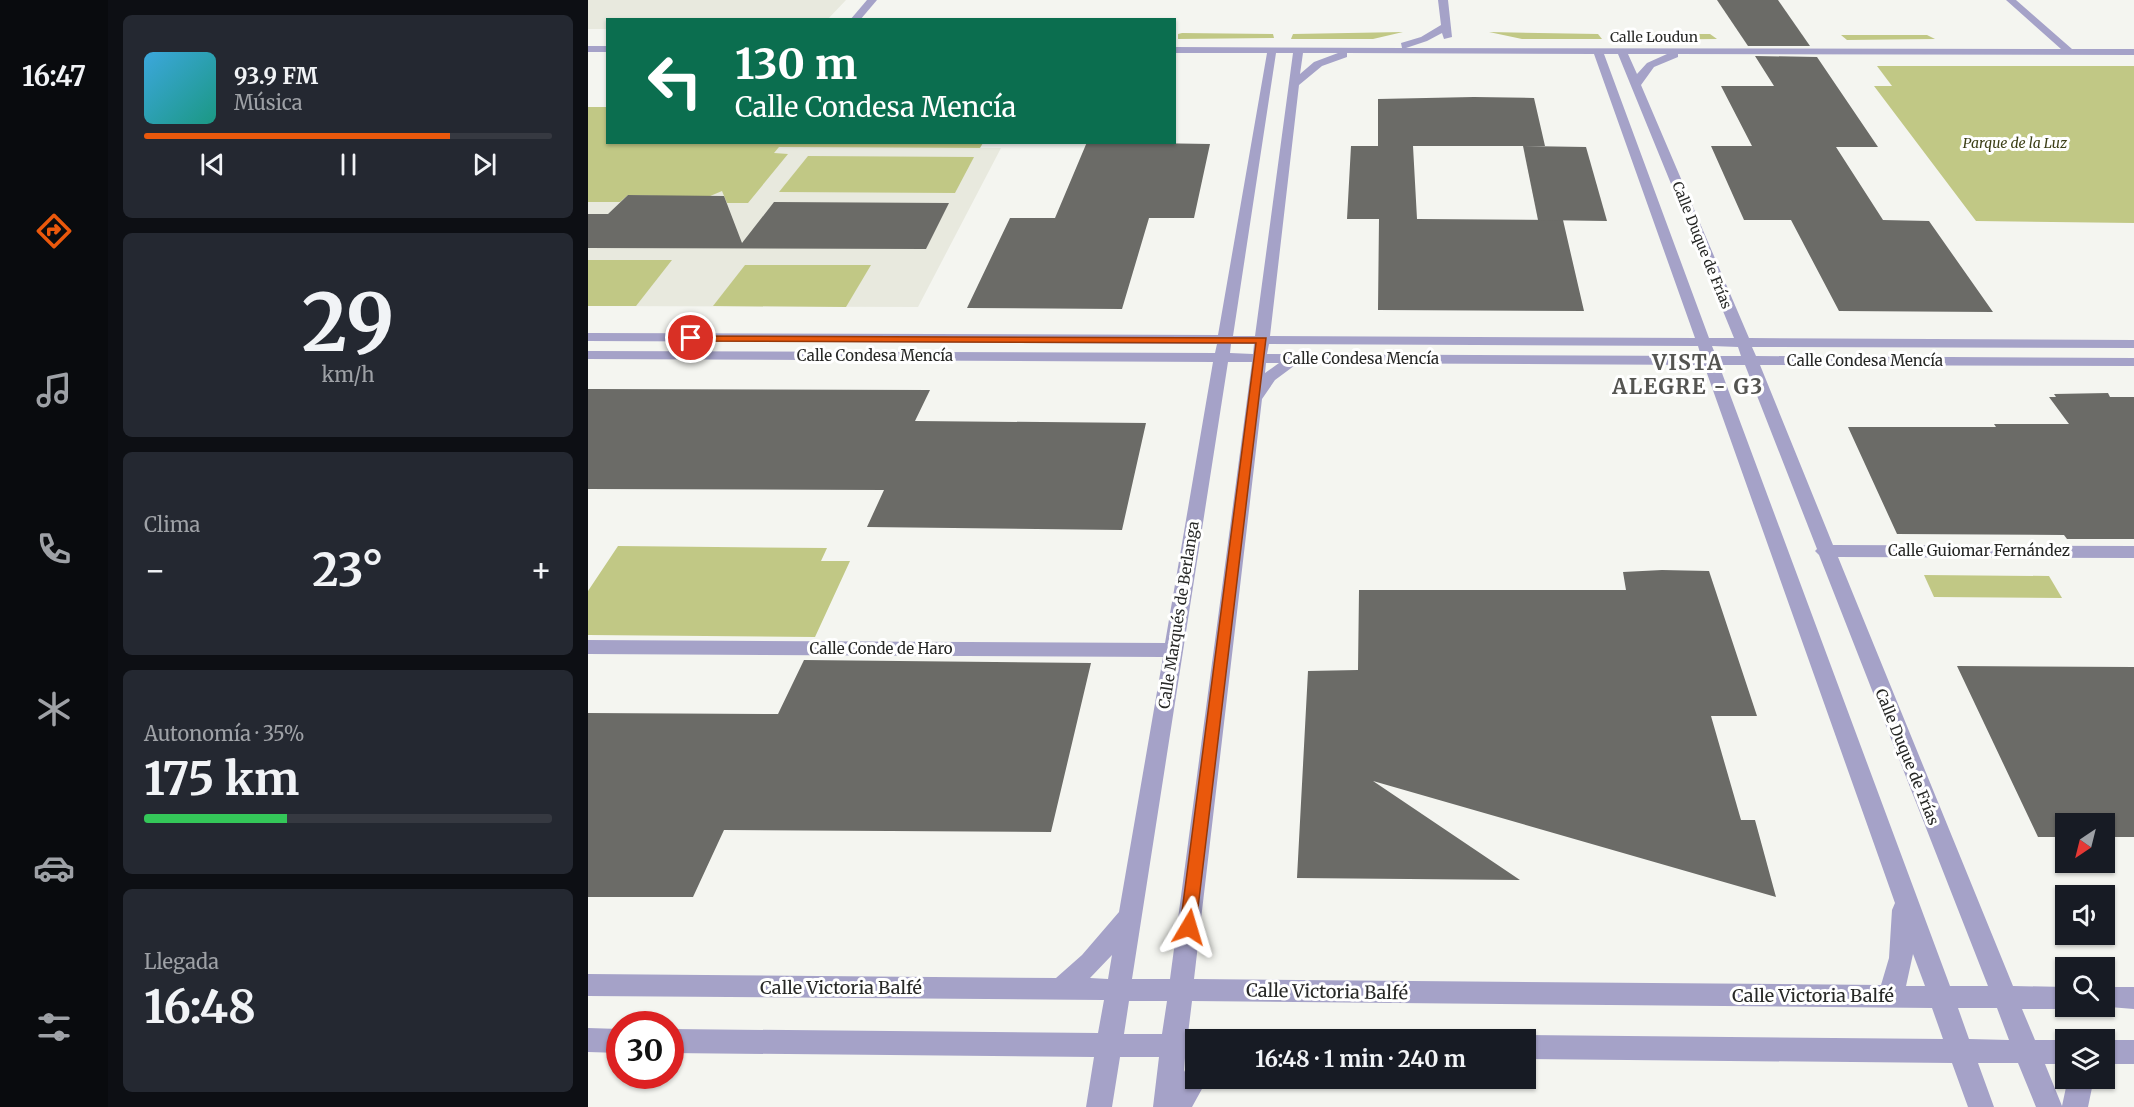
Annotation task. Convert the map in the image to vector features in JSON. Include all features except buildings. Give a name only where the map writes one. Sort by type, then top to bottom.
[{"type":"street","points":[[856,18],[872,0]]},
{"type":"street","points":[[1443,0],[1449,50]]},
{"type":"street","points":[[2011,0],[2069,51]]},
{"type":"street","points":[[1385,50],[1424,39],[1446,26]]},
{"type":"street","points":[[1998,51],[2031,40],[2041,26]]},
{"type":"street","points":[[588,49],[606,49]]},
{"type":"street","name":"Calle Loudun","points":[[1176,50],[2134,52]]},
{"type":"street","points":[[1207,50],[1253,64],[1263,70],[1266,84]]},
{"type":"street","name":"Calle Marqués de Berlanga","points":[[1099,1107],[1272,50]]},
{"type":"street","points":[[1166,1107],[1185,1046],[1181,990],[1298,50]]},
{"type":"street","points":[[1294,84],[1318,64],[1365,50]]},
{"type":"street","points":[[1532,50],[1582,62]]},
{"type":"street","name":"Calle Duque de Frías","points":[[1598,51],[1981,1107]]},
{"type":"street","name":"Calle Duque de Frías","points":[[1622,51],[1743,342],[1824,551],[2049,1107]]},
{"type":"street","points":[[1636,86],[1641,73],[1653,62],[1690,51]]},
{"type":"street","name":"Calle Duque de Frías","points":[[1593,67],[1611,84]]},
{"type":"street","points":[[1670,342],[1692,311]]},
{"type":"street","points":[[1182,340],[1208,331],[1228,315]]},
{"type":"street","name":"Calle Condesa Mencía","points":[[588,338],[1182,340],[1260,358],[2134,362]]},
{"type":"street","name":"Calle Condesa Mencía","points":[[588,355],[1223,349],[1262,340],[2134,344]]},
{"type":"street","points":[[1254,400],[1270,377],[1295,358]]},
{"type":"street","name":"Calle Duque de Frías","points":[[1767,406],[1768,381],[1786,360]]},
{"type":"street","name":"Calle Guiomar Fernández","points":[[1824,551],[2134,552]]},
{"type":"street","name":"Calle Conde de Haro","points":[[588,647],[1174,650]]},
{"type":"street","name":"Calle Duque de Frías","points":[[1891,996],[1900,958],[1905,899]]},
{"type":"street","points":[[1060,990],[1091,962],[1130,915]]},
{"type":"street","name":"Calle Victoria Balfé","points":[[588,985],[2055,998]]},
{"type":"street","points":[[2115,998],[2134,998]]},
{"type":"street","points":[[588,1040],[606,1041]]},
{"type":"street","points":[[684,1041],[1185,1046]]},
{"type":"street","points":[[1536,1047],[1961,1053],[2055,1052]]},
{"type":"street","points":[[2115,1052],[2134,1052]]},
{"type":"street","points":[[1178,1107],[1188,1089]]},
{"type":"street","points":[[2075,1107],[2079,1089]]},
{"type":"shaded area","points":[[588,0],[846,0],[829,18],[606,18],[606,29],[588,29]]},
{"type":"shaded area","points":[[588,145],[1001,148],[918,307],[588,306]]},
{"type":"green space","points":[[1403,32],[1373,39],[1291,39],[1293,34]]},
{"type":"green space","points":[[1489,32],[1598,34],[1602,39],[1522,39]]},
{"type":"green space","points":[[1178,34],[1273,34],[1274,38],[1178,39]]},
{"type":"green space","points":[[1619,34],[1710,34],[1717,39],[1623,40]]},
{"type":"green space","points":[[1841,35],[1927,35],[1935,39],[1847,40]]},
{"type":"green space","name":"Parque de la Luz","points":[[1877,66],[2134,66],[2134,223],[1976,221],[1874,86],[1892,86]]},
{"type":"green space","points":[[588,107],[606,107],[606,144],[982,144],[980,148],[779,147],[774,153],[788,154],[748,203],[727,203],[722,191],[696,202],[658,196],[628,195],[620,202],[588,202]]},
{"type":"green space","points":[[808,156],[974,157],[955,193],[779,192]]},
{"type":"green space","points":[[588,260],[672,260],[636,306],[588,306]]},
{"type":"green space","points":[[745,265],[871,265],[846,307],[713,306]]},
{"type":"green space","points":[[618,546],[827,548],[821,561],[850,561],[815,637],[588,635],[588,591]]},
{"type":"green space","points":[[1924,575],[2049,576],[2062,598],[1934,597]]},
{"type":"district","name":"VISTA ALEGRE - G3","points":[[1688,375]]},
{"type":"route","points":[[691,338],[1262,340],[1189,927]]}]
